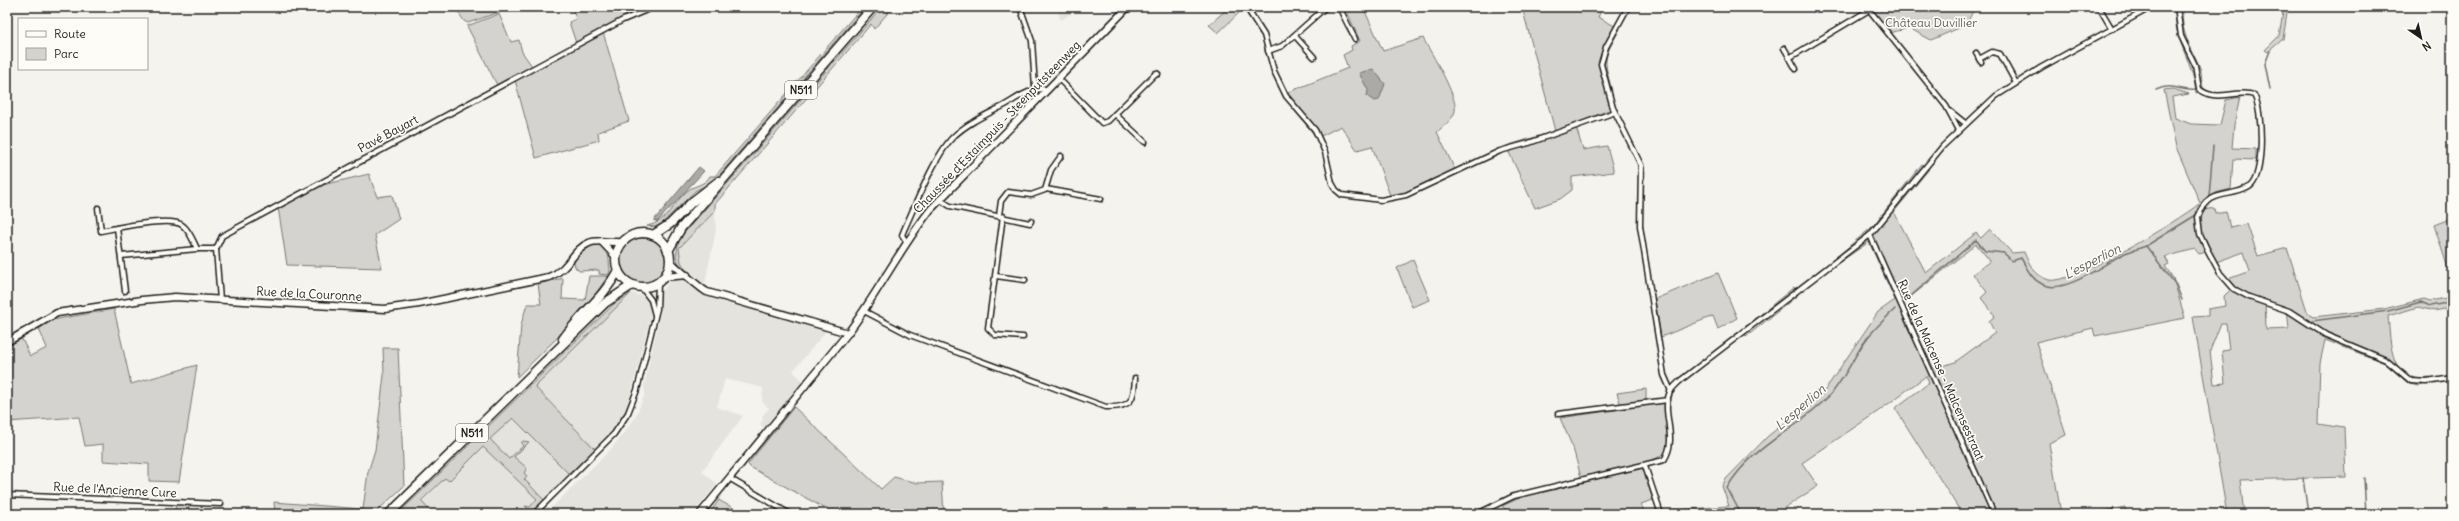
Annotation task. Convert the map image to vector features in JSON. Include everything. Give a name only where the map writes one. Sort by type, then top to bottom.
[{"type":"highway","name":"N511","points":[[668,250],[681,228],[873,7]]},
{"type":"highway","name":"N511","points":[[653,235],[670,224],[692,202],[728,173]]},
{"type":"highway","points":[[637,234],[653,235],[665,244],[668,250],[670,261],[664,277],[658,283],[641,287],[632,285],[624,279],[618,270],[616,257],[623,242],[637,234]]},
{"type":"highway","name":"N511","points":[[554,353],[575,322],[609,286],[618,270]]},
{"type":"highway","name":"N511","points":[[389,514],[605,304],[632,285]]},
{"type":"main road","name":"Chaussée d'Estaimpuis - Steenputsteenweg","points":[[700,514],[848,333],[864,311],[906,241],[939,199],[1128,7]]},
{"type":"main road","name":"Rue de la Couronne","points":[[7,342],[57,313],[142,300],[175,297],[351,308],[385,308],[419,304],[549,277],[562,271],[582,246],[594,241],[623,242]]},
{"type":"main road","points":[[602,242],[616,257]]},
{"type":"main road","points":[[670,261],[688,275],[700,289],[707,292],[848,333]]},
{"type":"main road","points":[[664,277],[688,275]]},
{"type":"street","name":"Pavé Bayart","points":[[216,249],[222,236],[237,226],[623,20],[654,7]]},
{"type":"street","points":[[1020,7],[1032,42],[1035,88]]},
{"type":"street","points":[[1246,7],[1258,24],[1286,96],[1315,130],[1320,140],[1336,190],[1349,197],[1381,200],[1406,195],[1500,151],[1529,143],[1615,112]]},
{"type":"street","points":[[1268,51],[1282,46],[1326,7]]},
{"type":"street","points":[[1339,7],[1355,39]]},
{"type":"street","points":[[1628,7],[1606,47],[1602,60],[1604,74],[1615,112],[1641,164],[1640,226],[1664,375],[1671,391]]},
{"type":"street","points":[[2099,7],[2112,29]]},
{"type":"street","points":[[1477,514],[1514,496],[1645,466],[1664,460],[1670,450],[1668,400],[1671,391],[1681,380],[1870,235],[1965,123],[1996,96],[2016,83],[2152,7]]},
{"type":"street","points":[[2178,7],[2180,36],[2195,64],[2199,89],[2215,96],[2246,93],[2254,95],[2261,114],[2258,161],[2253,183],[2248,188],[2227,192],[2210,200],[2198,217],[2200,234],[2207,249],[2229,284],[2244,295],[2294,313],[2330,338],[2390,362],[2411,380],[2427,382],[2452,378]]},
{"type":"street","points":[[1790,58],[1868,8],[1950,111],[1965,123]]},
{"type":"street","points":[[1295,36],[1314,57]]},
{"type":"street","points":[[1784,48],[1796,69]]},
{"type":"street","points":[[1976,53],[1980,60],[1992,52],[2000,54],[2016,83]]},
{"type":"street","points":[[1058,78],[1102,123],[1115,114],[1156,73],[1158,74]]},
{"type":"street","points":[[906,241],[902,235],[939,158],[953,137],[977,120],[1035,88],[1046,89]]},
{"type":"street","points":[[1950,111],[1950,117],[1959,130]]},
{"type":"street","points":[[1115,114],[1145,142]]},
{"type":"street","points":[[1046,189],[1051,170],[1061,156]]},
{"type":"street","points":[[1023,337],[996,335],[988,328],[996,276],[1001,201],[1008,192],[1031,195],[1046,189],[1101,199]]},
{"type":"street","points":[[939,199],[950,206],[1030,223],[1031,221]]},
{"type":"street","points":[[98,208],[101,231],[164,222],[177,223],[183,225],[197,249]]},
{"type":"street","points":[[117,228],[125,291]]},
{"type":"street","name":"Rue de la Malcense - Malcensestraat","points":[[1870,235],[1994,514]]},
{"type":"street","points":[[120,256],[197,249],[216,249],[220,300]]},
{"type":"street","points":[[996,276],[1025,280]]},
{"type":"street","points":[[534,514],[614,434],[628,413],[637,390],[655,315],[658,309],[658,283]]},
{"type":"street","points":[[641,287],[648,295],[655,315]]},
{"type":"street","points":[[864,311],[910,335],[1106,407],[1122,406],[1130,402],[1134,397],[1135,378]]},
{"type":"street","points":[[1558,414],[1668,400]]},
{"type":"street","points":[[1645,466],[1661,514]]},
{"type":"street","points":[[729,478],[790,514]]},
{"type":"street","name":"Rue de l'Ancienne Cure","points":[[7,495],[222,504]]},
{"type":"shaded area","points":[[1056,7],[1082,7],[1061,20]]},
{"type":"shaded area","points":[[1373,69],[1385,84],[1379,100],[1374,101],[1367,96],[1368,90],[1359,73]]},
{"type":"shaded area","points":[[699,167],[704,171],[657,222],[654,220]]},
{"type":"shaded area","points":[[715,211],[716,230],[704,288],[687,272],[681,262],[679,248]]},
{"type":"shaded area","points":[[681,278],[686,280],[701,294],[828,329],[793,371],[803,381],[765,429],[760,424],[763,420],[762,416],[769,408],[762,402],[763,388],[725,379],[717,407],[743,416],[702,471],[717,484],[693,514],[545,514],[612,448],[635,418],[645,394],[644,386],[661,311],[661,293],[671,280]]},
{"type":"shaded area","points":[[631,293],[647,298],[651,310],[650,318],[627,409],[615,429],[595,449],[535,387]]},
{"type":"shaded area","points":[[509,415],[569,474],[529,514],[433,514],[421,502]]},
{"type":"green space","points":[[455,7],[514,7],[468,23],[464,21]]},
{"type":"green space","points":[[572,7],[633,7],[634,12],[576,43],[569,22],[576,19]]},
{"type":"green space","points":[[862,7],[865,7],[714,181],[695,191],[661,224],[655,227],[647,226],[660,221],[665,217],[687,191],[703,183],[710,176],[715,176]]},
{"type":"green space","points":[[882,7],[893,7],[874,29],[871,24],[715,204],[715,211],[679,248],[681,262],[687,272],[681,270],[676,256],[679,239]]},
{"type":"green space","points":[[1229,7],[1238,7],[1241,11],[1218,33],[1209,25]]},
{"type":"green space","points":[[1345,7],[1363,7],[1383,51],[1423,38],[1448,85],[1455,104],[1454,114],[1448,123],[1437,132],[1457,174],[1414,194],[1392,201],[1372,146],[1357,150],[1341,126],[1317,138],[1294,110],[1284,94],[1348,68],[1343,55],[1352,50],[1351,46],[1360,41]]},
{"type":"green space","points":[[1522,7],[1603,7],[1598,17],[1620,29],[1606,58],[1607,71],[1612,91],[1608,93],[1611,109],[1575,124],[1583,150],[1607,146],[1614,172],[1572,177],[1572,190],[1560,199],[1535,208],[1506,146],[1555,131]]},
{"type":"green space","name":"Château Duvillier","points":[[1870,7],[1975,7],[1966,25],[1931,40],[1909,28],[1890,33]]},
{"type":"green space","points":[[2172,7],[2184,7],[2184,31],[2200,68],[2205,91],[2196,93],[2191,69],[2179,39],[2174,10]]},
{"type":"green space","points":[[2284,7],[2288,7],[2283,39],[2268,52],[2265,50],[2279,36]]},
{"type":"green space","points":[[499,14],[511,42],[519,40],[522,52],[532,66],[497,85],[467,26]]},
{"type":"green space","points":[[603,32],[629,121],[598,132],[599,140],[536,158],[515,80]]},
{"type":"green space","points":[[2173,89],[2189,94],[2172,97],[2175,118],[2191,124],[2220,125],[2226,100],[2240,97],[2234,125],[2232,148],[2256,149],[2256,160],[2233,159],[2231,189],[2215,193],[2200,203],[2176,147],[2164,90]]},
{"type":"green space","points":[[1922,164],[1929,169],[1894,212],[1926,273],[1976,233],[1981,238],[1990,229],[2012,253],[2024,252],[2030,265],[2040,276],[2049,280],[2061,279],[2101,263],[2149,237],[2199,204],[2199,211],[2214,208],[2215,213],[2226,211],[2230,228],[2247,224],[2258,256],[2287,248],[2308,314],[2313,317],[2384,309],[2424,299],[2430,301],[2452,297],[2452,307],[2434,311],[2418,307],[2388,316],[2392,350],[2399,369],[2407,375],[2417,378],[2430,378],[2432,383],[2419,386],[2409,384],[2385,363],[2325,340],[2320,363],[2318,424],[2344,428],[2346,477],[2240,480],[2244,514],[2227,514],[2193,317],[2208,316],[2208,309],[2225,306],[2224,296],[2235,286],[2228,279],[2250,271],[2244,252],[2216,262],[2210,251],[2199,254],[2195,249],[2165,257],[2169,264],[2165,266],[2173,278],[2185,318],[2095,336],[2093,328],[2036,342],[2066,435],[2049,443],[2061,514],[1962,514],[1895,408],[1929,383],[1926,376],[1880,410],[1802,463],[1818,486],[1775,514],[1663,514],[1661,511],[1729,506],[1722,486],[1726,479],[1768,436],[1823,393],[1878,312],[1895,300],[1869,242],[1837,264],[1834,259],[1872,227]],"holes":[[[1976,244],[1990,261],[1973,274],[1987,292],[1981,298],[1995,316],[1989,321],[1995,333],[1955,362],[1934,369],[1903,303]],[[2265,301],[2287,308],[2289,329],[2266,330]],[[2221,323],[2226,323],[2229,350],[2222,351],[2225,383],[2214,384],[2210,351]]]},
{"type":"green space","points":[[369,174],[377,197],[392,195],[399,219],[375,235],[382,268],[287,265],[278,207],[314,187]]},
{"type":"green space","points":[[2452,218],[2452,281],[2434,225]]},
{"type":"green space","points":[[643,238],[656,242],[662,248],[666,261],[662,274],[656,280],[643,284],[630,280],[624,274],[620,261],[624,248],[630,242]]},
{"type":"green space","points":[[592,245],[600,245],[608,249],[610,271],[608,275],[599,274],[599,270],[579,271],[575,267],[574,263],[579,253]]},
{"type":"green space","points":[[1413,260],[1430,300],[1412,307],[1397,268]]},
{"type":"green space","points":[[1718,273],[1737,318],[1718,329],[1713,316],[1661,337],[1655,299]]},
{"type":"green space","points":[[589,276],[608,276],[594,296],[581,309],[560,335],[517,377],[521,325],[527,304],[541,304],[538,284],[563,278],[562,299],[585,300]]},
{"type":"green space","points":[[1794,287],[1798,295],[1746,337],[1743,329]]},
{"type":"green space","points":[[631,293],[535,387],[595,449],[569,474],[513,418],[490,439],[509,459],[523,446],[521,443],[523,441],[529,442],[514,457],[527,468],[524,473],[527,476],[524,479],[544,500],[529,514],[526,512],[529,510],[525,506],[530,507],[537,499],[483,447],[449,481],[445,478],[421,501],[433,514],[398,514],[614,304]]},
{"type":"green space","points":[[114,309],[131,384],[197,365],[179,482],[149,481],[149,464],[103,461],[103,444],[85,446],[79,417],[7,422],[7,346],[22,339],[30,356],[47,348],[39,329],[52,320]]},
{"type":"green space","points":[[383,348],[398,348],[404,486],[374,514],[275,514],[274,502],[363,509],[368,472],[375,450],[384,375]]},
{"type":"green space","points":[[1646,389],[1646,405],[1665,403],[1669,443],[1666,452],[1654,460],[1641,463],[1653,500],[1641,504],[1645,514],[1510,514],[1502,506],[1524,496],[1582,481],[1573,448],[1560,418],[1622,409],[1617,393]]},
{"type":"green space","points":[[794,407],[881,489],[894,477],[917,483],[942,482],[944,514],[835,514],[750,467],[748,464]]},
{"type":"green space","points":[[719,500],[722,502],[745,514],[709,514]]},
{"type":"green space","points":[[176,504],[189,505],[189,514],[174,514]]},
{"type":"green space","points":[[2125,507],[2126,514],[2088,514]]},
{"type":"waterway","points":[[2270,51],[2265,64],[2270,89]]},
{"type":"waterway","points":[[2156,90],[2168,87],[2196,90]]},
{"type":"waterway","points":[[2146,246],[2196,215],[2198,208],[2209,197],[2213,146]]},
{"type":"waterway","name":"L'esperlion","points":[[1905,301],[1976,240],[1985,251],[2004,253],[2012,261],[2021,258],[2030,273],[2038,282],[2051,287],[2061,286],[2072,282],[2123,254],[2146,246],[2176,285],[2182,300]]},
{"type":"waterway","name":"L'esperlion","points":[[2312,321],[2388,311],[2421,302],[2430,306],[2452,302]]},
{"type":"waterway","name":"L'esperlion","points":[[1741,514],[1727,488],[1737,474],[1748,461],[1803,419],[1829,396],[1840,382],[1868,337],[1895,309]]},
{"type":"waterway","points":[[2303,478],[2308,514]]},
{"type":"waterway","points":[[2364,478],[2366,514]]}]
